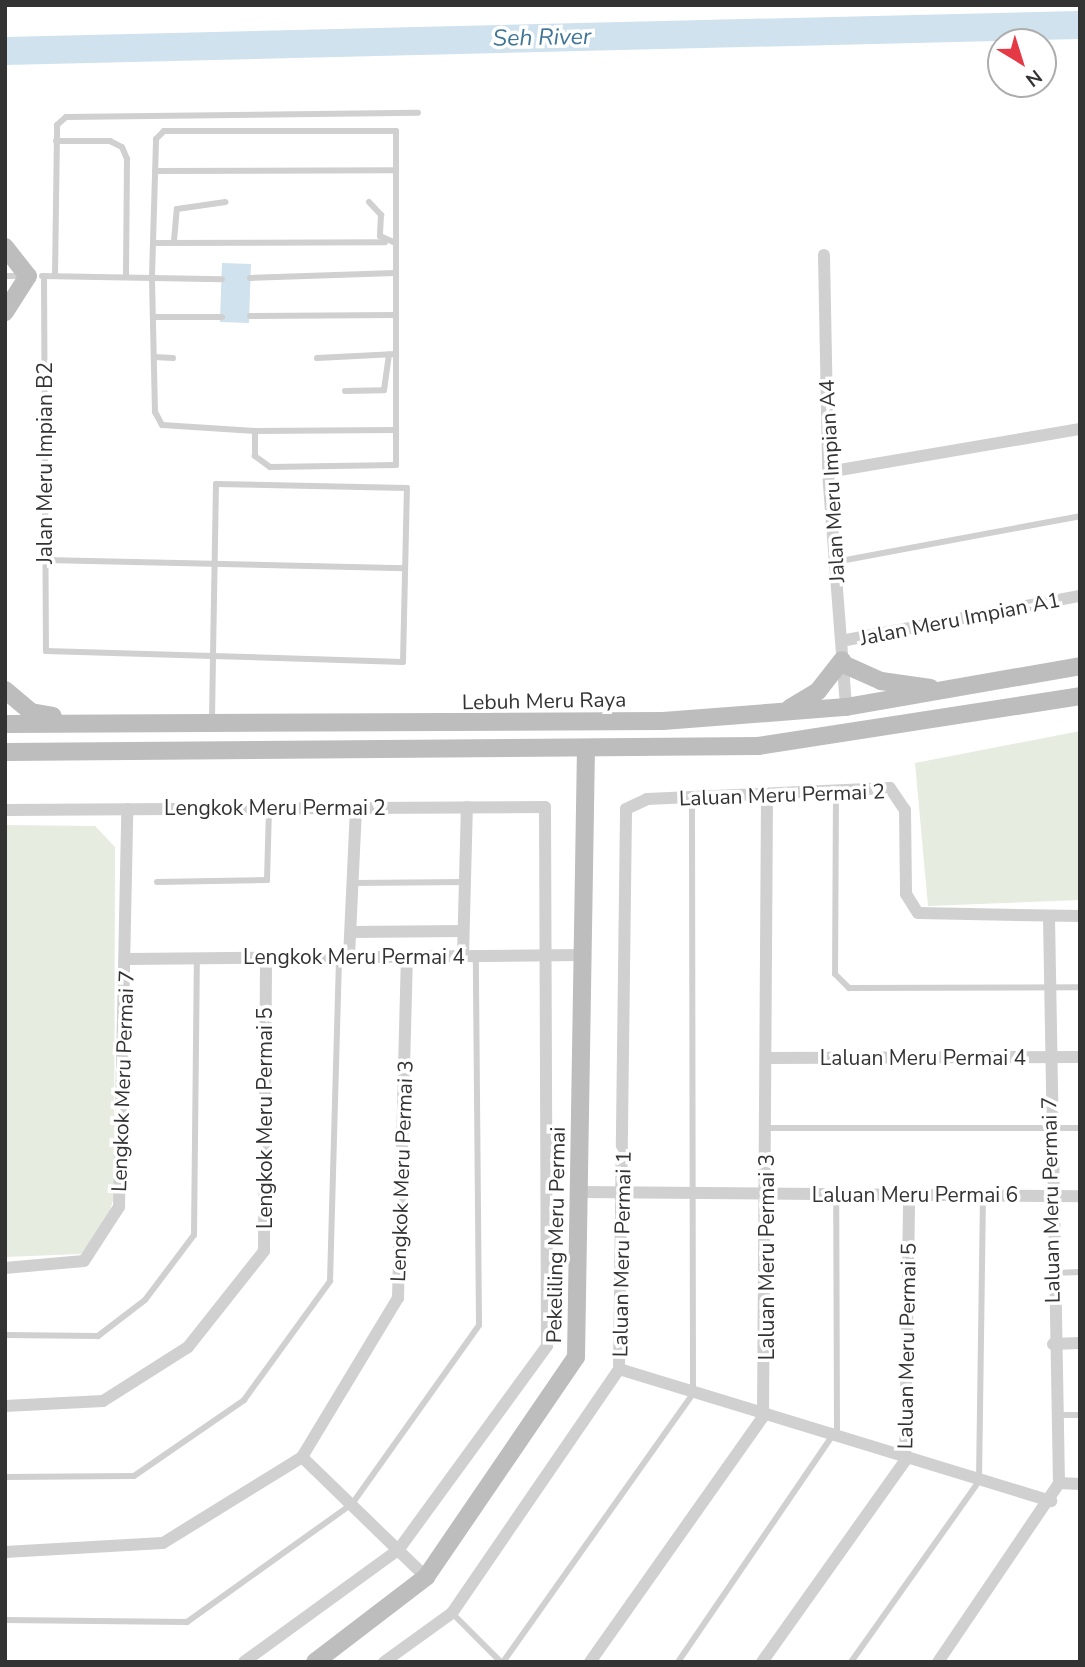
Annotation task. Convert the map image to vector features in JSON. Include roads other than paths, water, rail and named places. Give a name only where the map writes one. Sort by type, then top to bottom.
[{"type":"main road","points":[[5,247],[36,276],[5,312]]},
{"type":"main road","points":[[784,712],[818,691],[842,655],[880,681],[955,691]]},
{"type":"main road","name":"Lebuh Meru Raya","points":[[5,724],[78,722],[446,726],[784,712],[955,691],[1080,666]]},
{"type":"main road","points":[[5,690],[31,712],[78,722]]},
{"type":"main road","points":[[5,752],[95,754],[586,750],[794,743],[1080,696]]},
{"type":"main road","points":[[5,745],[95,754]]},
{"type":"main road","name":"Pekeliling Meru Permai","points":[[315,1662],[426,1577],[576,1357],[582,1192],[582,955],[586,750]]},
{"type":"street","name":"Jalan Meru Impian A4","points":[[824,255],[828,472],[846,706]]},
{"type":"street","points":[[828,472],[1079,432]]},
{"type":"street","name":"Jalan Meru Impian A1","points":[[842,655],[1080,596]]},
{"type":"street","name":"Laluan Meru Permai 2","points":[[631,805],[890,788],[905,810],[906,894],[924,917],[1080,916]]},
{"type":"street","name":"Laluan Meru Permai 3","points":[[763,1417],[768,1194],[767,796]]},
{"type":"street","name":"Laluan Meru Permai 1","points":[[384,1662],[452,1613],[619,1369],[625,1192],[623,815],[631,805]]},
{"type":"street","points":[[467,807],[463,931],[469,956]]},
{"type":"street","name":"Lengkok Meru Permai 2","points":[[5,810],[545,807],[547,955]]},
{"type":"street","points":[[344,957],[351,932],[356,808]]},
{"type":"street","name":"Lengkok Meru Permai 7","points":[[5,1268],[77,1265],[114,1222],[127,959],[127,809]]},
{"type":"street","name":"Laluan Meru Permai 7","points":[[1049,917],[1047,987],[1054,1415],[1059,1483]]},
{"type":"street","points":[[351,932],[463,931]]},
{"type":"street","points":[[244,1662],[398,1550],[547,1346],[547,955]]},
{"type":"street","name":"Lengkok Meru Permai 4","points":[[127,959],[582,955]]},
{"type":"street","name":"Lengkok Meru Permai 3","points":[[5,1552],[163,1543],[302,1457],[398,1298],[407,957]]},
{"type":"street","name":"Lengkok Meru Permai 5","points":[[5,1406],[103,1401],[188,1347],[264,1251],[266,958]]},
{"type":"street","name":"Laluan Meru Permai 4","points":[[767,1058],[1080,1058]]},
{"type":"street","name":"Laluan Meru Permai 6","points":[[582,1192],[1080,1196]]},
{"type":"street","name":"Laluan Meru Permai 5","points":[[762,1662],[905,1461],[909,1195]]},
{"type":"street","points":[[1053,1344],[1080,1343]]},
{"type":"street","points":[[619,1369],[833,1439],[1051,1501]]},
{"type":"street","points":[[590,1662],[763,1417]]},
{"type":"street","points":[[302,1457],[426,1577]]},
{"type":"street","points":[[938,1662],[1051,1501],[1059,1483],[1080,1483]]},
{"type":"lane","points":[[55,276],[57,125],[66,117],[418,113]]},
{"type":"lane","points":[[255,431],[260,464],[396,465],[396,430],[393,354],[396,315],[396,132],[164,131],[156,139],[152,276],[155,412],[162,425],[255,431],[396,430]]},
{"type":"lane","points":[[56,141],[110,141],[122,147],[127,159],[126,276]]},
{"type":"lane","points":[[155,170],[396,170]]},
{"type":"lane","points":[[174,241],[177,209],[225,202]]},
{"type":"lane","points":[[369,202],[381,215],[385,242]]},
{"type":"lane","points":[[153,243],[396,243]]},
{"type":"lane","points":[[250,278],[395,273]]},
{"type":"lane","points":[[5,276],[222,279]]},
{"type":"lane","name":"Jalan Meru Impian B2","points":[[36,276],[46,651],[213,656]]},
{"type":"lane","points":[[250,316],[396,315]]},
{"type":"lane","points":[[153,317],[222,317]]},
{"type":"lane","points":[[317,358],[393,354]]},
{"type":"lane","points":[[345,391],[384,390],[393,354]]},
{"type":"lane","points":[[154,357],[173,358]]},
{"type":"lane","points":[[212,723],[213,656],[215,564],[216,484],[400,484],[409,498],[403,662],[213,656]]},
{"type":"lane","points":[[835,562],[1080,516]]},
{"type":"lane","points":[[45,560],[405,568]]},
{"type":"lane","points":[[835,791],[835,974],[849,988],[1080,987]]},
{"type":"lane","points":[[452,1613],[502,1662],[693,1394],[690,1193],[692,800]]},
{"type":"lane","points":[[157,882],[267,880],[269,808]]},
{"type":"lane","points":[[353,884],[465,882]]},
{"type":"lane","points":[[5,1620],[187,1622],[352,1504],[479,1325],[469,956]]},
{"type":"lane","points":[[5,1478],[134,1476],[244,1400],[330,1281],[344,957]]},
{"type":"lane","points":[[5,1335],[98,1336],[145,1300],[194,1235],[197,958]]},
{"type":"lane","points":[[767,1128],[1080,1128]]},
{"type":"lane","points":[[678,1662],[833,1439],[836,1194]]},
{"type":"lane","points":[[851,1662],[979,1481],[983,1195]]},
{"type":"lane","points":[[1052,1273],[1080,1272]]},
{"type":"lane","points":[[1054,1415],[1080,1415]]},
{"type":"water","points":[[222,263],[251,264],[249,323],[220,322]]},
{"type":"waterway","name":"Seh River","points":[[5,51],[1080,25]]}]
